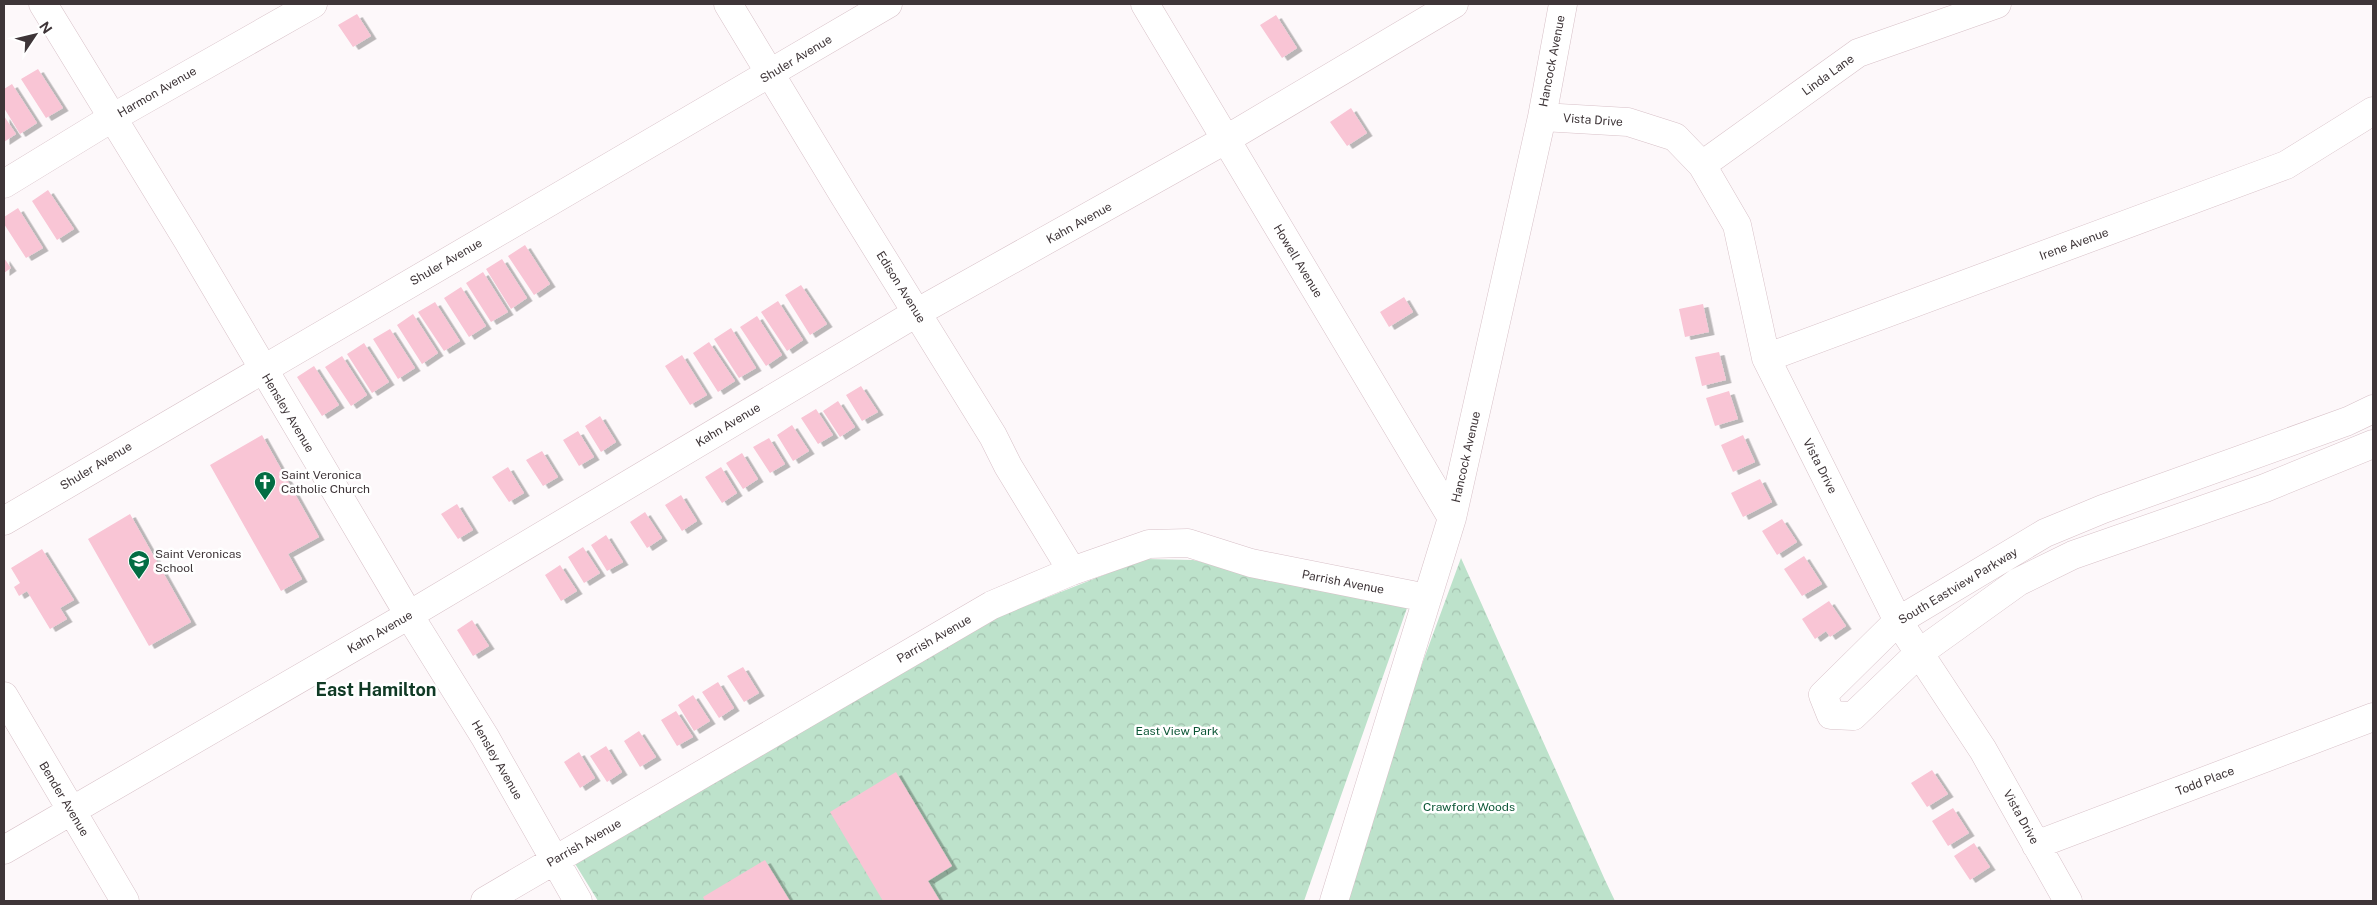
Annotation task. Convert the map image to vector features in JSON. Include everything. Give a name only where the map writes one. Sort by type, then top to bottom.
[{"type":"street","name":"Hensley Avenue","points":[[43,4],[188,241],[408,615],[485,737],[578,901]]},
{"type":"street","name":"Harmon Avenue","points":[[4,184],[112,118],[313,4]]},
{"type":"street","name":"Edison Avenue","points":[[728,4],[843,194],[918,312],[1072,571]]},
{"type":"street","name":"Shuler Avenue","points":[[4,521],[888,4]]},
{"type":"street","name":"Howell Avenue","points":[[1145,4],[1452,518]]},
{"type":"street","name":"Kahn Avenue","points":[[4,850],[408,615],[918,312],[1225,140],[1454,4]]},
{"type":"street","name":"Hancock Avenue","points":[[1334,901],[1452,518],[1542,117],[1563,4]]},
{"type":"street","name":"Linda Lane","points":[[1702,165],[1858,53],[1997,4]]},
{"type":"street","name":"Irene Avenue","points":[[1766,358],[2286,165],[2373,112]]},
{"type":"street","name":"Vista Drive","points":[[1542,117],[1628,122],[1675,137],[1702,165],[1737,225],[1766,358],[1898,621],[1983,750],[2068,901]]},
{"type":"street","name":"South Eastview Parkway","points":[[2373,409],[2348,421],[2103,509],[2045,533],[1898,621],[1823,694],[1830,715],[1853,716],[1919,653],[2018,582],[2073,555],[2265,488],[2373,444]]},
{"type":"street","name":"Parrish Avenue","points":[[485,901],[992,604],[1072,571],[1149,544],[1188,543],[1250,563],[1427,598]]},
{"type":"street","name":"Bender Avenue","points":[[4,696],[126,901]]},
{"type":"street","name":"Todd Place","points":[[2036,845],[2373,717]]},
{"type":"green space","name":"Crawford Woods","points":[[1461,558],[1605,880],[1615,901],[1335,901]]},
{"type":"green space","name":"East View Park","points":[[1144,559],[1193,560],[1407,608],[1304,901],[598,901],[574,862],[1000,616]]},
{"type":"building","points":[[357,14],[371,36],[353,47],[338,25]]},
{"type":"building","points":[[1276,15],[1297,48],[1282,58],[1260,25]]},
{"type":"building","points":[[38,69],[63,108],[46,118],[21,79]]},
{"type":"building","points":[[12,84],[37,123],[20,134],[4,108],[4,89]]},
{"type":"building","points":[[1351,108],[1367,133],[1347,146],[1330,122]]},
{"type":"building","points":[[4,116],[16,134],[4,142]]},
{"type":"building","points":[[48,190],[74,229],[57,240],[32,201]]},
{"type":"building","points":[[18,208],[43,248],[26,258],[4,224],[4,217]]},
{"type":"building","points":[[525,245],[550,284],[534,295],[508,256]]},
{"type":"building","points":[[4,258],[11,268],[4,273]]},
{"type":"building","points":[[502,259],[527,298],[511,309],[486,269]]},
{"type":"building","points":[[483,272],[508,312],[491,322],[466,283]]},
{"type":"building","points":[[801,285],[827,324],[810,335],[785,295]]},
{"type":"building","points":[[461,287],[486,326],[469,337],[444,298]]},
{"type":"building","points":[[1404,297],[1413,312],[1389,327],[1380,312]]},
{"type":"building","points":[[778,301],[803,340],[787,351],[761,312]]},
{"type":"building","points":[[435,302],[460,341],[444,351],[418,312]]},
{"type":"building","points":[[1703,304],[1709,332],[1685,337],[1679,309]]},
{"type":"building","points":[[413,314],[438,353],[422,364],[397,325]]},
{"type":"building","points":[[757,316],[782,355],[766,366],[740,327]]},
{"type":"building","points":[[731,328],[756,368],[739,378],[714,339]]},
{"type":"building","points":[[390,329],[415,368],[398,379],[373,339]]},
{"type":"building","points":[[709,342],[735,381],[718,392],[693,353]]},
{"type":"building","points":[[364,343],[389,382],[372,393],[347,354]]},
{"type":"building","points":[[1719,352],[1726,380],[1702,386],[1695,357]]},
{"type":"building","points":[[682,355],[707,395],[690,405],[665,366]]},
{"type":"building","points":[[342,356],[367,395],[351,406],[325,367]]},
{"type":"building","points":[[314,366],[339,405],[322,416],[297,377]]},
{"type":"building","points":[[861,386],[878,412],[862,421],[846,395]]},
{"type":"building","points":[[1729,391],[1738,419],[1715,426],[1706,398]]},
{"type":"building","points":[[838,401],[855,427],[840,437],[823,411]]},
{"type":"building","points":[[816,409],[833,435],[818,444],[801,418]]},
{"type":"building","points":[[600,416],[616,442],[601,452],[585,426]]},
{"type":"building","points":[[792,425],[809,451],[793,461],[777,435]]},
{"type":"building","points":[[578,431],[594,457],[579,466],[563,440]]},
{"type":"building","name":"Saint Veronica Catholic Church","points":[[262,435],[319,537],[288,554],[302,579],[281,591],[210,465]]},
{"type":"building","points":[[1743,435],[1755,462],[1733,472],[1721,445]]},
{"type":"building","points":[[769,438],[785,464],[770,473],[753,447]]},
{"type":"building","points":[[542,451],[558,477],[543,486],[526,460]]},
{"type":"building","points":[[742,453],[758,479],[743,489],[726,463]]},
{"type":"building","points":[[508,467],[524,493],[509,502],[492,477]]},
{"type":"building","points":[[721,467],[737,493],[722,503],[705,477]]},
{"type":"building","points":[[1760,479],[1772,502],[1743,517],[1731,493]]},
{"type":"building","points":[[681,495],[697,521],[682,531],[665,505]]},
{"type":"building","points":[[457,504],[473,530],[458,539],[441,514]]},
{"type":"building","points":[[645,512],[662,538],[647,548],[630,522]]},
{"type":"building","name":"Saint Veronicas School","points":[[130,514],[191,622],[149,646],[88,539]]},
{"type":"building","points":[[1782,519],[1797,542],[1777,555],[1762,531]]},
{"type":"building","points":[[606,535],[623,562],[607,571],[591,545]]},
{"type":"building","points":[[583,547],[600,573],[584,583],[568,557]]},
{"type":"building","points":[[42,549],[74,600],[60,608],[67,619],[50,629],[27,591],[19,596],[14,587],[20,583],[11,568]]},
{"type":"building","points":[[1804,556],[1822,584],[1802,596],[1784,569]]},
{"type":"building","points":[[560,565],[577,591],[561,601],[545,575]]},
{"type":"building","points":[[1829,601],[1846,626],[1830,637],[1826,631],[1815,639],[1802,619]]},
{"type":"building","points":[[472,620],[489,646],[473,656],[457,630]]},
{"type":"building","points":[[743,667],[759,693],[744,702],[727,676]]},
{"type":"building","points":[[718,682],[734,708],[719,718],[702,692]]},
{"type":"building","points":[[693,695],[710,721],[694,731],[678,705]]},
{"type":"building","points":[[676,711],[693,737],[677,746],[661,720]]},
{"type":"building","points":[[639,731],[656,757],[640,767],[624,741]]},
{"type":"building","points":[[606,746],[622,772],[607,782],[590,756]]},
{"type":"building","points":[[579,752],[595,778],[580,788],[564,762]]},
{"type":"building","points":[[1932,770],[1948,794],[1927,807],[1911,783]]},
{"type":"building","points":[[896,772],[952,866],[928,881],[940,901],[883,901],[830,812]]},
{"type":"building","points":[[1953,808],[1969,833],[1948,846],[1932,821]]},
{"type":"building","points":[[1974,843],[1990,867],[1970,880],[1954,856]]},
{"type":"building","points":[[765,860],[790,901],[705,901],[703,897]]},
{"type":"place","name":"Saint Veronica Catholic Church","points":[[265,501]]},
{"type":"place","name":"Saint Veronicas School","points":[[139,580]]},
{"type":"district","name":"East Hamilton","points":[[376,690]]}]
